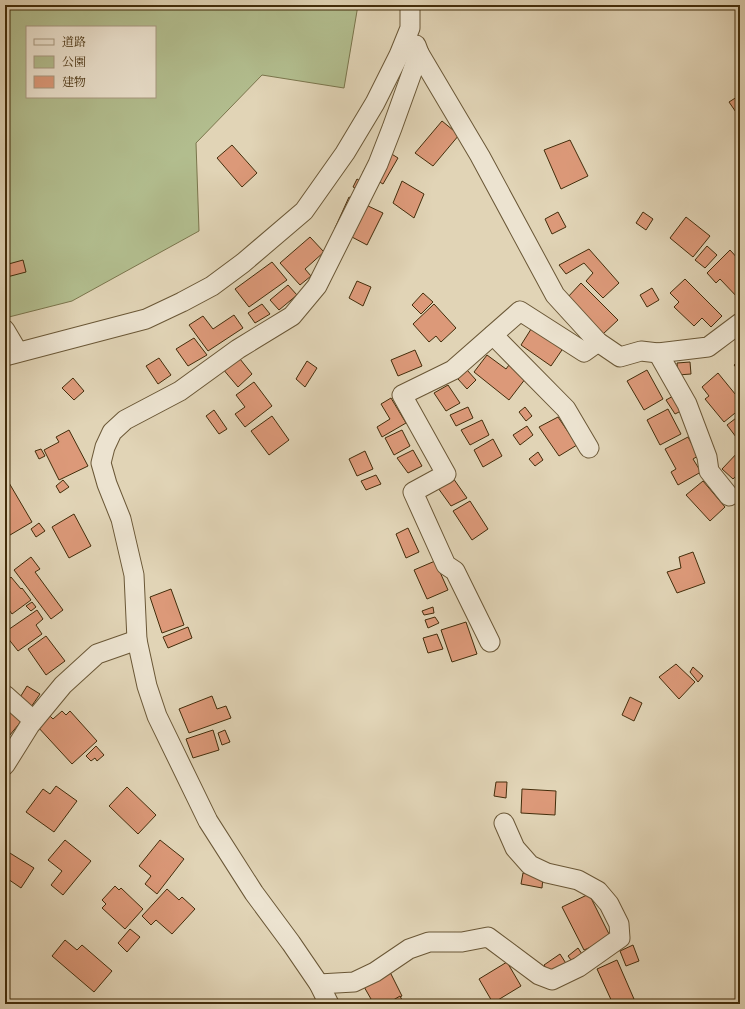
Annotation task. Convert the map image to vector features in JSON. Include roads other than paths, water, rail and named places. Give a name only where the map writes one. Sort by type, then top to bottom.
[{"type":"street","points":[[410,5],[410,28],[419,53],[480,156],[555,295],[598,342],[620,357],[641,351],[658,354],[708,347],[740,323]]},
{"type":"street","points":[[5,330],[11,354],[146,319],[212,286],[243,263],[304,211],[345,153],[375,103],[399,55],[410,28]]},
{"type":"street","points":[[329,1004],[319,984],[254,893],[208,821],[157,716],[147,686],[137,640],[134,574],[121,519],[107,484],[101,463],[105,447],[112,432],[125,420],[180,391],[238,349],[292,316],[317,286],[378,164],[419,53]]},
{"type":"street","points":[[490,642],[454,571],[446,565],[413,492],[446,474],[402,395],[453,370],[520,311],[584,352],[598,342]]},
{"type":"street","points":[[493,335],[566,409],[589,448]]},
{"type":"street","points":[[658,354],[687,404],[707,457],[709,471],[729,496]]},
{"type":"street","points":[[5,765],[30,725],[63,686],[97,654],[137,640]]},
{"type":"street","points":[[5,695],[34,720]]},
{"type":"street","points":[[319,984],[354,982],[375,972],[408,949],[429,942],[462,942],[488,937],[539,975],[552,980],[579,967],[620,938],[619,924],[609,904],[598,891],[578,880],[547,873],[530,866],[515,848],[504,823]]}]
